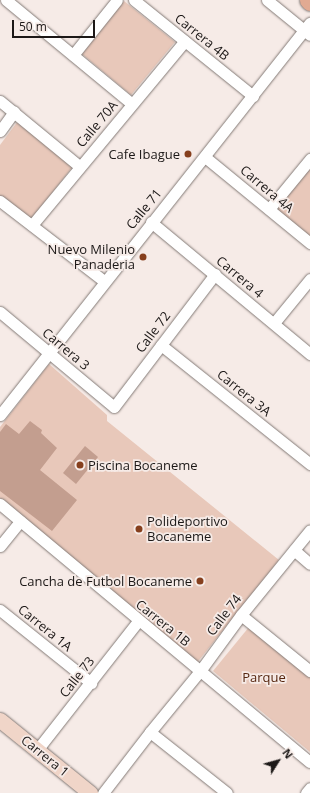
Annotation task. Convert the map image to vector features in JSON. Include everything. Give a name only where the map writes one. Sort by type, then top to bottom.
[{"type":"street","points":[[73,55],[117,0]]},
{"type":"street","name":"Carrera 4B","points":[[134,0],[252,96]]},
{"type":"street","points":[[267,0],[308,30]]},
{"type":"street","points":[[10,1],[132,104]]},
{"type":"street","name":"Calle 71","points":[[2,409],[252,96],[308,30]]},
{"type":"street","name":"Calle 70A","points":[[32,225],[185,42]]},
{"type":"street","points":[[0,101],[80,166]]},
{"type":"street","points":[[0,131],[14,112]]},
{"type":"street","name":"Carrera 4A","points":[[205,156],[310,243]]},
{"type":"street","points":[[269,209],[310,159]]},
{"type":"street","points":[[0,201],[104,281]]},
{"type":"street","name":"Carrera 4","points":[[151,222],[310,354]]},
{"type":"street","name":"Calle 72","points":[[114,407],[214,274]]},
{"type":"street","points":[[274,323],[310,279]]},
{"type":"street","name":"Carrera 3","points":[[0,312],[114,407]]},
{"type":"street","name":"Carrera 3A","points":[[161,344],[310,464]]},
{"type":"street","name":"Carrera 1B","points":[[0,504],[138,621],[310,762]]},
{"type":"street","points":[[0,546],[20,521]]},
{"type":"street","name":"Calle 74","points":[[103,793],[200,671],[241,614],[310,530]]},
{"type":"street","points":[[294,550],[310,564]]},
{"type":"street","name":"Carrera 1A","points":[[0,610],[91,683]]},
{"type":"street","points":[[241,614],[310,671]]},
{"type":"street","name":"Calle 73","points":[[36,750],[91,683],[138,621]]},
{"type":"street","name":"Carrera 1","points":[[0,720],[90,793]]},
{"type":"street","points":[[150,732],[227,793]]},
{"type":"street","points":[[306,793],[310,788]]},
{"type":"green space","points":[[124,1],[175,42],[131,95],[82,54]]},
{"type":"green space","points":[[18,121],[74,165],[31,220],[0,196],[0,145]]},
{"type":"green space","points":[[310,161],[310,237],[273,206]]},
{"type":"green space","name":"Polideportivo Bocaneme","points":[[49,364],[107,415],[107,421],[279,560],[196,664],[0,498],[0,427]]},
{"type":"green space","name":"Parque","points":[[249,627],[310,677],[310,752],[213,671]]},
{"type":"shaded area","points":[[30,421],[42,430],[41,433],[57,448],[40,470],[77,500],[52,531],[0,491],[0,432],[6,424],[19,434]]},
{"type":"shaded area","name":"Piscina Bocaneme","points":[[85,446],[98,457],[76,484],[63,473]]},
{"type":"place","name":"Cafe Ibague","points":[[188,154]]},
{"type":"place","name":"Nuevo Milenio Panaderia","points":[[143,257]]},
{"type":"place","name":"Piscina Bocaneme","points":[[80,465]]},
{"type":"place","name":"Polideportivo Bocaneme","points":[[139,529]]},
{"type":"place","name":"Cancha de Futbol Bocaneme","points":[[200,581]]}]
